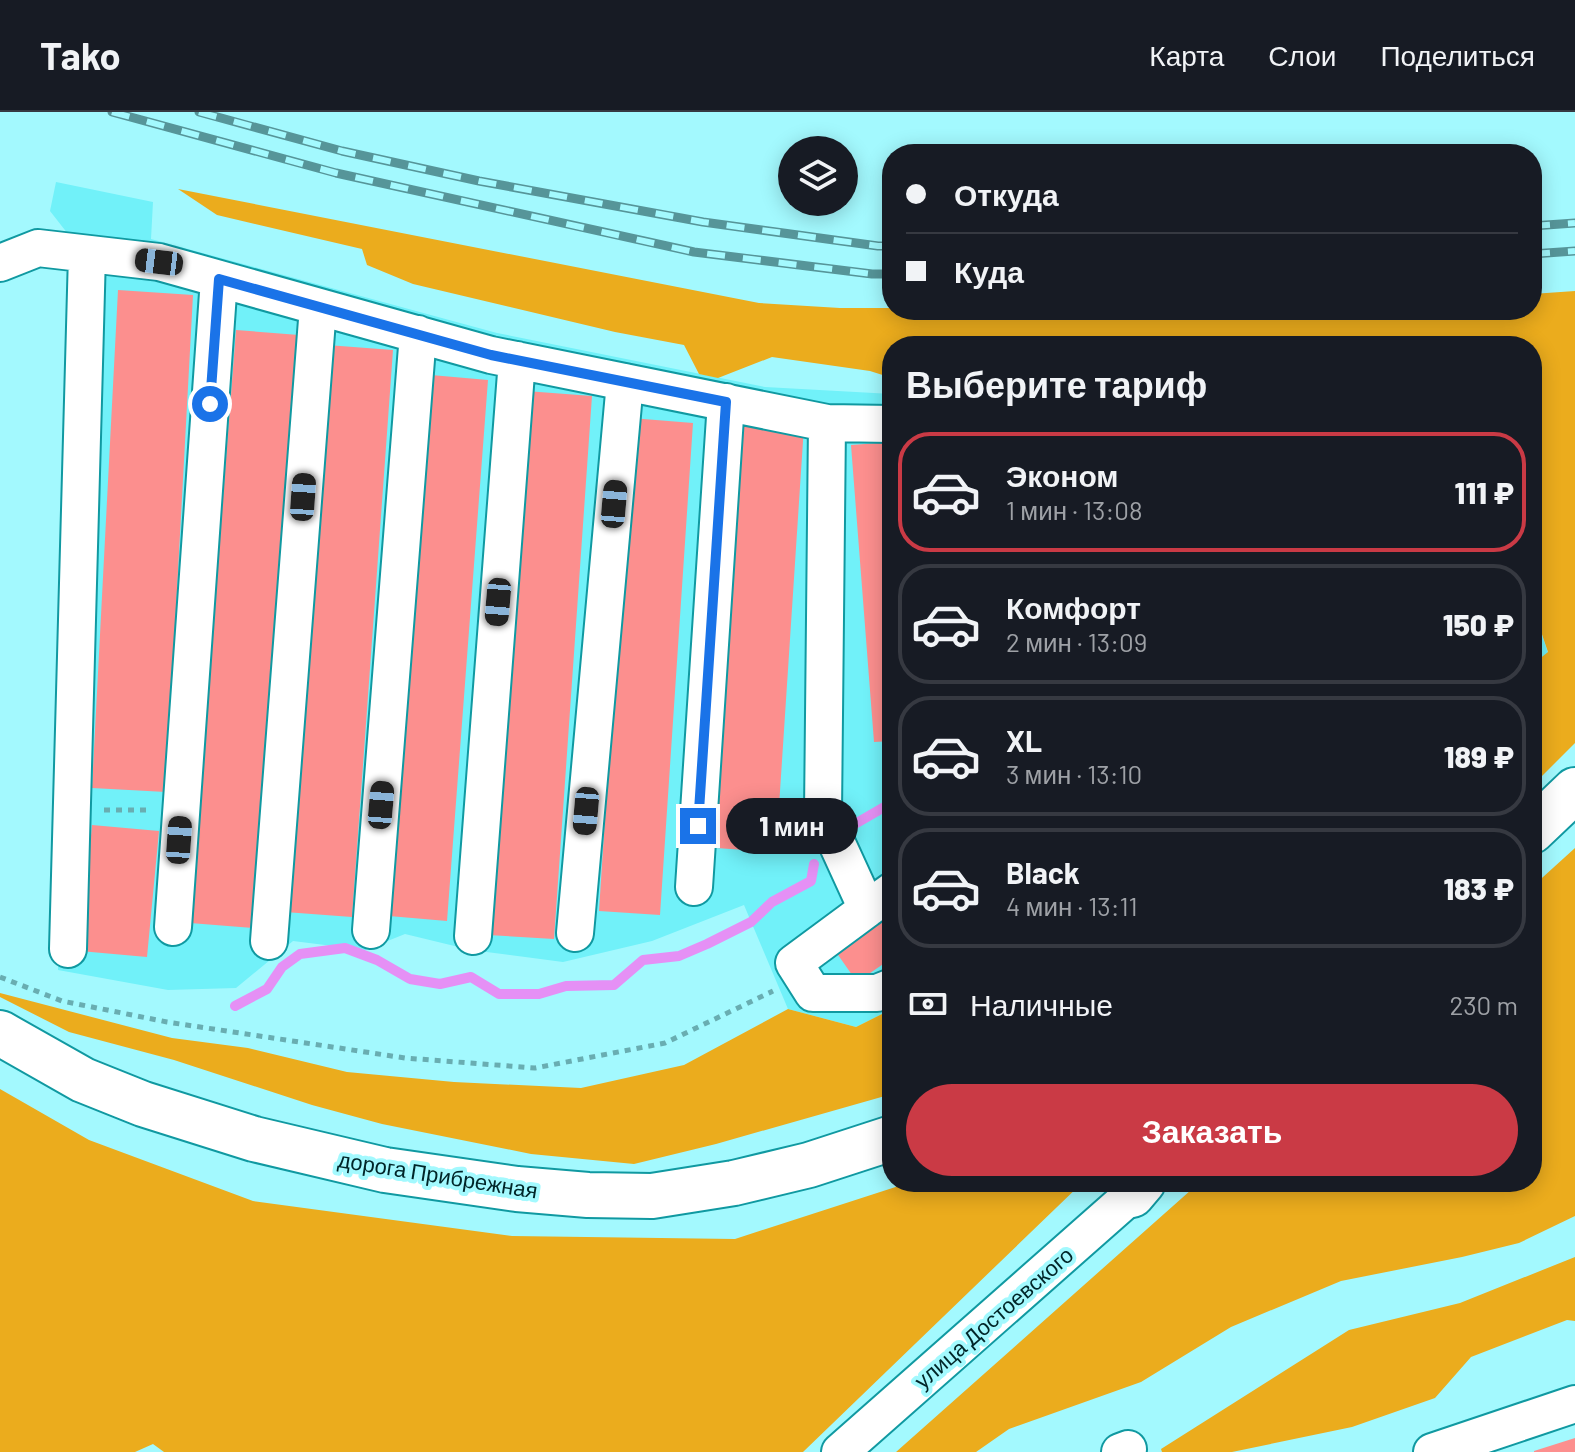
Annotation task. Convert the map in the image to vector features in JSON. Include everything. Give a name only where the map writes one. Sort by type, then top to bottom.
[{"type":"main road","points":[[1542,821],[1575,790]]},
{"type":"main road","name":"дорога Прибрежная","points":[[0,1033],[83,1080],[143,1104],[254,1139],[385,1170],[517,1189],[588,1195],[665,1195],[809,1165],[882,1141]]},
{"type":"street","points":[[0,263],[38,248],[159,262],[491,355],[827,423],[882,424]]},
{"type":"street","points":[[68,949],[87,254]]},
{"type":"street","points":[[173,927],[219,279]]},
{"type":"street","points":[[269,941],[318,307]]},
{"type":"street","points":[[371,930],[418,334]]},
{"type":"street","points":[[473,936],[517,360]]},
{"type":"street","points":[[575,933],[625,382]]},
{"type":"street","points":[[694,887],[726,402]]},
{"type":"street","points":[[827,423],[823,813],[879,900],[794,963],[813,993],[882,991]]},
{"type":"street","name":"улица Достоевского","points":[[840,1452],[1133,1192]]},
{"type":"street","points":[[1432,1452],[1575,1404]]},
{"type":"path","points":[[71,810],[181,811]]},
{"type":"path","points":[[0,977],[62,1001],[167,1022],[405,1058],[535,1068],[665,1043],[802,976]]},
{"type":"shaded area","points":[[56,182],[153,202],[151,239],[497,333],[765,387],[882,393],[882,1014],[856,1027],[788,1009],[744,905],[652,941],[563,962],[471,950],[405,934],[365,950],[293,941],[236,988],[168,990],[58,970],[68,234],[50,211]]},
{"type":"shaded area","points":[[178,189],[759,303],[882,308],[882,320],[1542,320],[1542,293],[1575,291],[1575,743],[1542,776],[1542,657],[1548,652],[1542,634],[1542,336],[882,336],[882,375],[772,357],[718,378],[699,374],[684,345],[615,332],[413,284],[367,265],[362,249],[217,215]]},
{"type":"shaded area","points":[[1542,635],[1548,653],[1542,658]]},
{"type":"shaded area","points":[[1575,848],[1575,1216],[1519,1243],[1341,1281],[1231,1327],[1141,1382],[1009,1429],[976,1452],[896,1452],[1189,1192],[1542,1192],[1542,878]]},
{"type":"shaded area","points":[[0,993],[172,1038],[248,1048],[347,1072],[454,1082],[581,1088],[684,1065],[788,1009],[856,1027],[882,1014],[882,1097],[634,1164],[531,1154],[382,1124],[312,1105],[174,1060],[69,1032],[0,997]]},
{"type":"shaded area","points":[[0,1089],[89,1140],[253,1201],[512,1236],[735,1239],[882,1191],[1073,1192],[803,1452],[164,1452],[153,1444],[135,1452],[0,1452]]},
{"type":"shaded area","points":[[1575,1257],[1575,1321],[1567,1320],[1471,1357],[1435,1398],[1352,1427],[1232,1452],[1162,1452],[1161,1449],[1349,1330],[1460,1303]]},
{"type":"building","points":[[118,290],[193,295],[166,792],[92,788]]},
{"type":"building","points":[[236,330],[299,335],[253,928],[190,923]]},
{"type":"building","points":[[327,345],[393,350],[352,917],[285,912]]},
{"type":"building","points":[[431,375],[488,380],[447,921],[389,916]]},
{"type":"building","points":[[526,391],[592,396],[554,939],[488,935]]},
{"type":"building","points":[[631,418],[693,423],[660,915],[599,911]]},
{"type":"building","points":[[743,422],[804,426],[776,852],[716,848]]},
{"type":"building","points":[[882,443],[882,742],[874,742],[851,445]]},
{"type":"building","points":[[92,825],[159,831],[147,957],[80,951]]},
{"type":"building","points":[[882,920],[882,965],[857,982],[836,952]]},
{"type":"building","points":[[1575,1438],[1575,1452],[1534,1452],[1534,1451]]},
{"type":"waterway","points":[[848,828],[882,808]]},
{"type":"waterway","points":[[235,1006],[267,989],[282,967],[300,954],[345,948],[377,960],[410,979],[440,984],[471,977],[499,994],[539,994],[566,986],[614,985],[643,960],[679,956],[751,922],[772,902],[811,881],[814,864]]},
{"type":"railway","points":[[112,112],[336,173],[694,252],[882,274]]},
{"type":"railway","points":[[199,112],[342,151],[479,181],[703,222],[882,246]]},
{"type":"railway","points":[[1542,225],[1575,223]]},
{"type":"railway","points":[[1542,253],[1575,251]]},
{"type":"route","points":[[210,404],[219,279],[491,355],[726,402],[698,826]]}]
